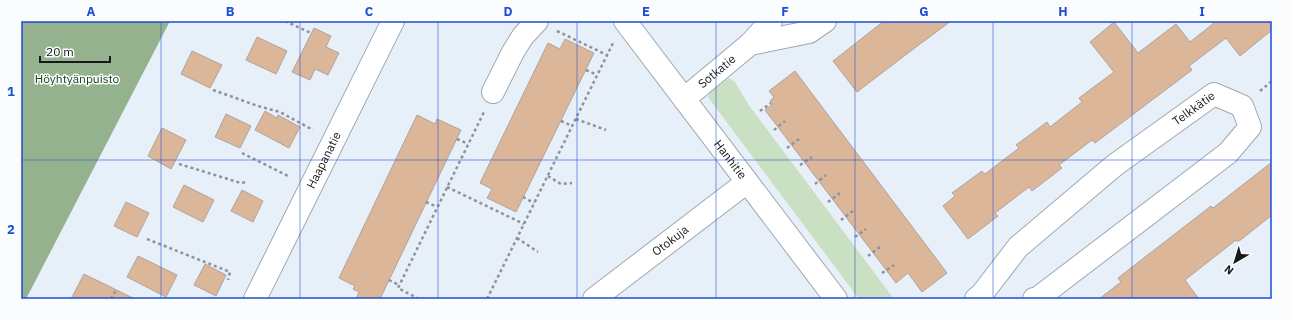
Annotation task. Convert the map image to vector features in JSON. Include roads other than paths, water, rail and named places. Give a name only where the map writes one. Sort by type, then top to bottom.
[{"type":"street","name":"Haapanatie","points":[[255,299],[393,21]]},
{"type":"street","points":[[493,92],[522,36],[537,21]]},
{"type":"street","name":"Sotkatie","points":[[684,100],[750,44],[771,21]]},
{"type":"street","name":"Sotkatie","points":[[750,44],[809,32],[825,21]]},
{"type":"street","name":"Hanhitie","points":[[620,30],[684,100],[836,299]]},
{"type":"street","name":"Telkkätie","points":[[986,297],[1018,247],[1114,165],[1214,94],[1242,106],[1250,127],[1228,153],[1038,298],[1034,299]]},
{"type":"street","name":"Otokuja","points":[[594,299],[747,182]]},
{"type":"park label","name":"Höyhtyänpuisto","points":[[77,79]]}]
